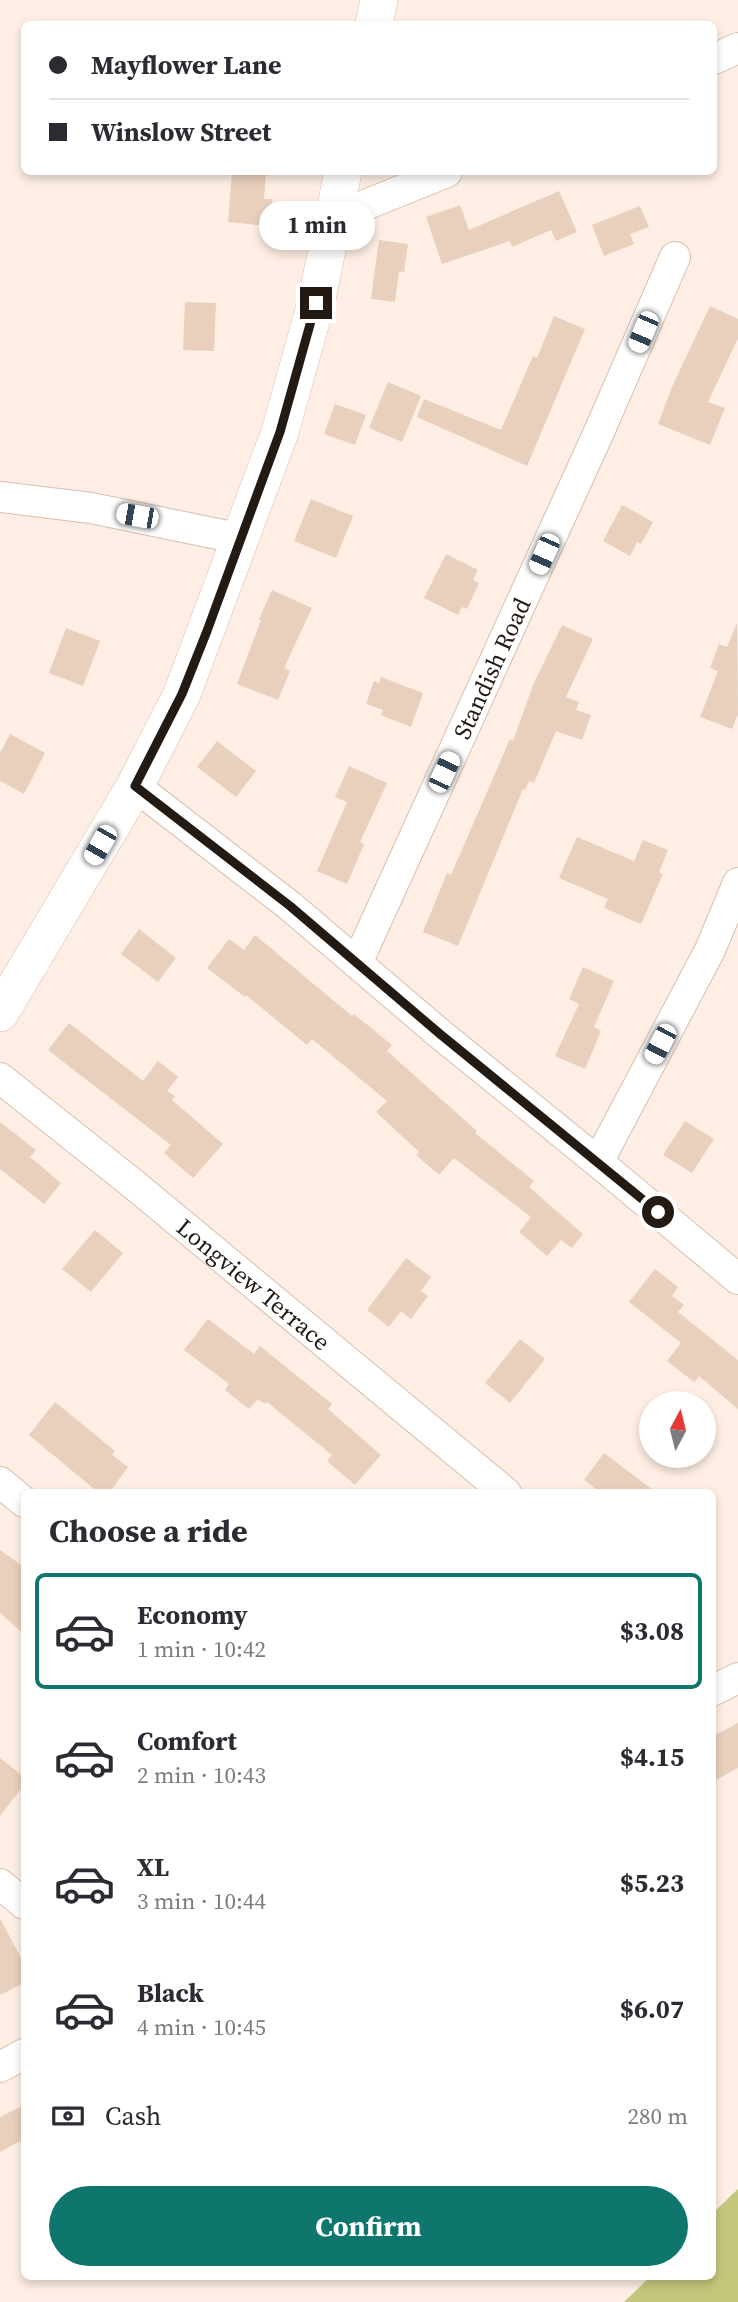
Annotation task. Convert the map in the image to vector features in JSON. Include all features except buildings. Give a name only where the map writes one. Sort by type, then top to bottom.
[{"type":"street","points":[[375,21],[379,0]]},
{"type":"street","points":[[717,58],[738,48]]},
{"type":"street","points":[[0,1013],[135,786],[182,694],[280,432],[316,303],[342,175]]},
{"type":"street","points":[[333,218],[440,175]]},
{"type":"street","name":"Standish Road","points":[[357,963],[599,432],[675,257]]},
{"type":"street","points":[[0,497],[91,508],[242,539]]},
{"type":"street","points":[[135,786],[290,906],[738,1279]]},
{"type":"street","points":[[598,1162],[710,950],[738,883]]},
{"type":"street","name":"Longview Terrace","points":[[0,1078],[501,1489]]},
{"type":"street","points":[[0,1482],[21,1500]]},
{"type":"street","points":[[0,1884],[21,1902]]},
{"type":"street","points":[[0,2067],[21,2056]]},
{"type":"green space","points":[[738,2189],[738,2302],[624,2302],[647,2280],[716,2280],[716,2210]]},
{"type":"route","points":[[316,303],[280,432],[207,631],[182,694],[135,786],[290,906],[440,1034],[658,1212]]}]
